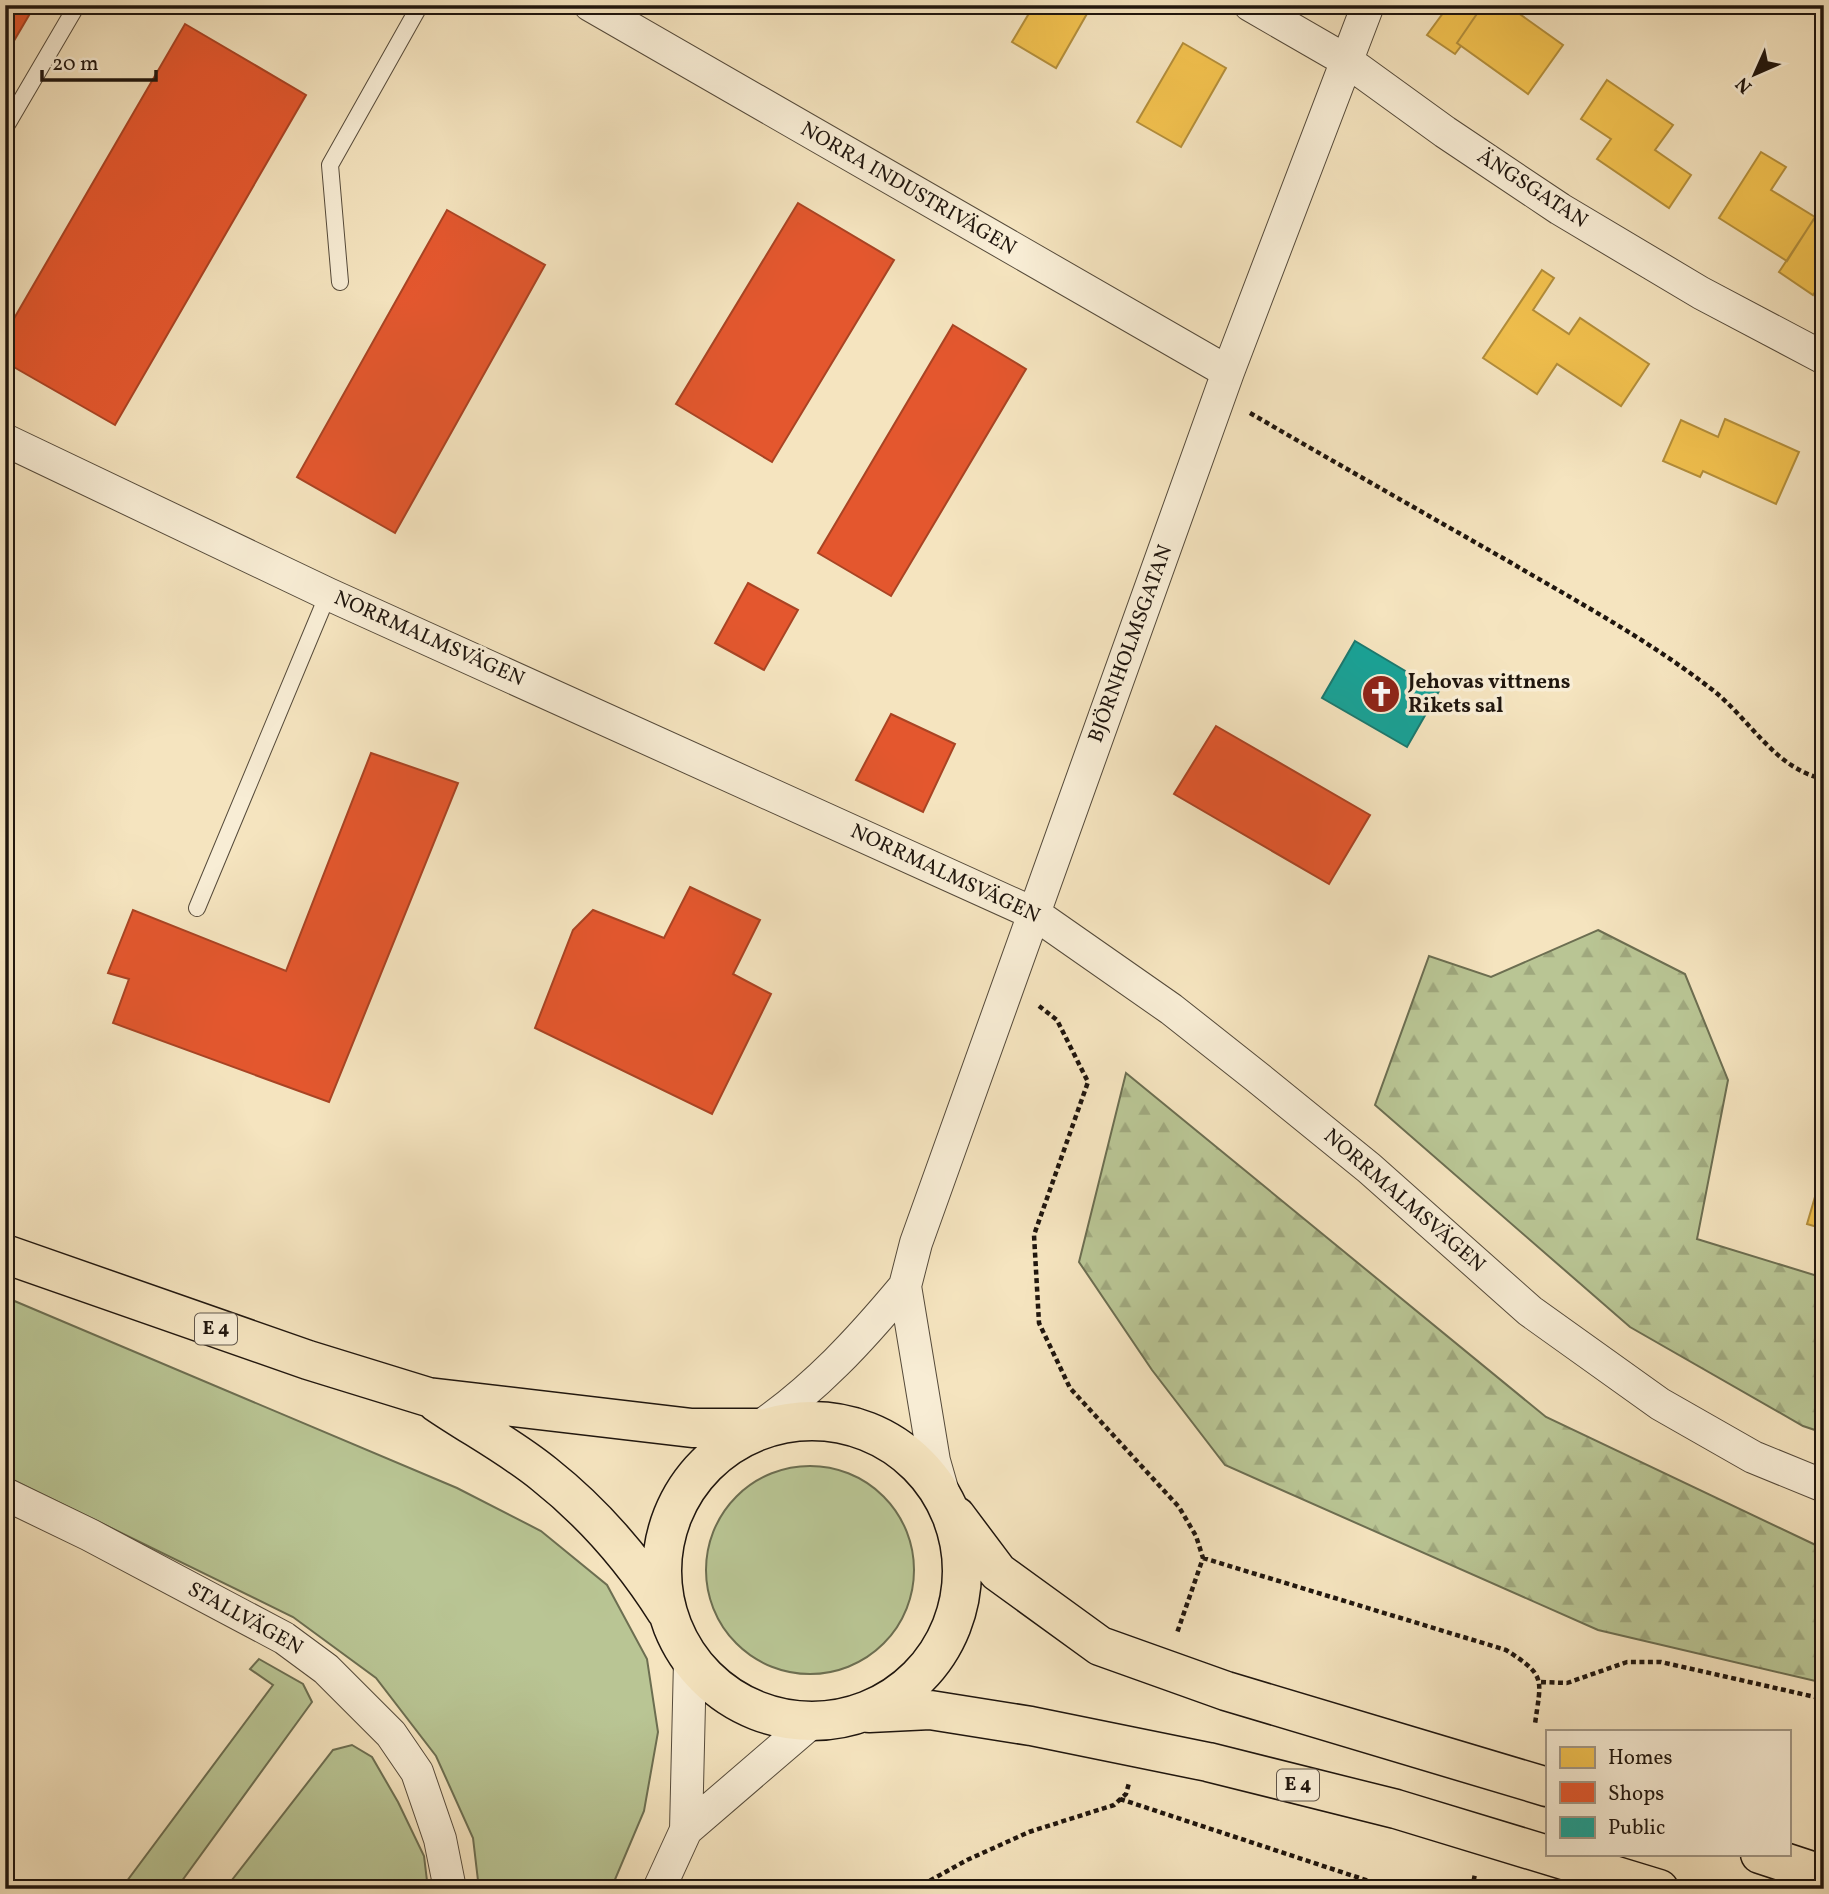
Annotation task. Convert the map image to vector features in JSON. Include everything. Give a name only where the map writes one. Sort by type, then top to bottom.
[{"type":"highway","name":"E 4","points":[[5,1254],[308,1360],[428,1397],[680,1426],[758,1428],[790,1421],[827,1419],[868,1431],[896,1448],[925,1473],[998,1572],[1100,1646],[1226,1690],[1546,1787]]},
{"type":"highway","name":"E 4","points":[[428,1397],[544,1474],[611,1536],[644,1577],[671,1618],[691,1661],[715,1690],[743,1708],[786,1719],[814,1720],[863,1713],[930,1710],[1031,1726],[1208,1762],[1396,1809],[1546,1855]]},
{"type":"highway","name":"E 4","points":[[671,1618],[663,1581],[668,1540],[681,1503],[698,1475],[726,1446],[758,1428]]},
{"type":"highway","name":"E 4","points":[[863,1713],[900,1693],[930,1663],[954,1625],[962,1585],[958,1541],[946,1503]]},
{"type":"highway","name":"E 4","points":[[1551,1856],[1659,1889]]},
{"type":"highway","points":[[1766,1856],[1824,1875]]},
{"type":"street","name":"NORRA INDUSTRIVÄGEN","points":[[590,5],[1223,384]]},
{"type":"street","name":"ÄNGSGATAN","points":[[1250,5],[1347,61],[1445,132],[1560,209],[1701,293],[1824,358]]},
{"type":"street","name":"BJÖRNHOLMSGATAN","points":[[946,1503],[934,1461],[905,1286],[916,1243],[1223,384],[1367,5]]},
{"type":"street","name":"NORRMALMSVÄGEN","points":[[5,440],[328,594],[1035,914],[1171,1009],[1257,1077],[1369,1168],[1530,1311],[1660,1404],[1753,1457],[1824,1486]]},
{"type":"street","name":"BJÖRNHOLMSGATAN","points":[[758,1428],[794,1404],[829,1373],[905,1286]]},
{"type":"street","name":"STALLVÄGEN","points":[[5,1494],[90,1535],[284,1638],[326,1669],[391,1734],[417,1772],[440,1839],[450,1889]]},
{"type":"street","points":[[659,1889],[686,1830],[691,1661]]},
{"type":"street","points":[[686,1830],[814,1720]]},
{"type":"lane","points":[[5,128],[77,5]]},
{"type":"lane","points":[[340,282],[330,165],[420,5]]},
{"type":"lane","points":[[197,908],[328,594]]},
{"type":"path","points":[[1223,384],[1684,667],[1730,703],[1774,752],[1805,775],[1824,779]]},
{"type":"path","points":[[1010,984],[1057,1020],[1088,1082],[1034,1235],[1038,1324],[1070,1388],[1179,1507],[1196,1536],[1203,1558],[1176,1636]]},
{"type":"path","points":[[1203,1558],[1506,1650],[1532,1666],[1541,1682],[1535,1724]]},
{"type":"path","points":[[1541,1682],[1567,1683],[1627,1662],[1661,1662],[1824,1699]]},
{"type":"path","points":[[915,1889],[967,1860],[1028,1832],[1114,1805],[1126,1794],[1132,1774]]},
{"type":"path","points":[[1120,1799],[1393,1889]]},
{"type":"path","points":[[1472,1889],[1475,1873]]},
{"type":"green space","points":[[1598,930],[1685,974],[1728,1080],[1697,1239],[1824,1278],[1824,1433],[1803,1426],[1630,1327],[1375,1105],[1429,956],[1491,977]]},
{"type":"green space","points":[[1126,1073],[1546,1417],[1824,1549],[1824,1683],[1598,1630],[1225,1465],[1152,1370],[1079,1262]]},
{"type":"green space","points":[[5,1297],[457,1488],[541,1531],[607,1585],[647,1659],[658,1732],[644,1811],[611,1889],[479,1889],[473,1838],[436,1756],[376,1678],[293,1617],[5,1476]]},
{"type":"green space","points":[[810,1466],[850,1474],[883,1497],[906,1530],[914,1570],[906,1610],[883,1643],[850,1666],[810,1674],[770,1666],[737,1643],[714,1610],[706,1570],[714,1530],[737,1497],[770,1474]]},
{"type":"green space","points":[[259,1659],[303,1684],[312,1702],[176,1889],[121,1889],[273,1685],[250,1669]]},
{"type":"green space","points":[[352,1745],[372,1757],[398,1802],[424,1856],[428,1889],[225,1889],[333,1750]]},
{"type":"building: Homes","points":[[1034,5],[1092,5],[1056,68],[1012,42]]},
{"type":"building: Homes","points":[[1449,5],[1483,5],[1457,43],[1461,46],[1455,54],[1427,35]]},
{"type":"building: Homes","points":[[1483,5],[1507,5],[1563,45],[1528,94],[1457,43]]},
{"type":"building: Homes","points":[[1183,43],[1226,68],[1181,147],[1137,122]]},
{"type":"building: Homes","points":[[1607,80],[1673,125],[1655,150],[1691,175],[1669,208],[1597,159],[1611,139],[1581,119]]},
{"type":"building: Homes","points":[[1761,152],[1786,167],[1771,190],[1815,217],[1787,261],[1719,218]]},
{"type":"building: Homes","points":[[1820,210],[1824,212],[1824,279],[1813,295],[1779,272]]},
{"type":"building: Homes","points":[[1542,270],[1554,278],[1533,310],[1569,334],[1580,318],[1649,364],[1621,406],[1557,364],[1537,394],[1483,358]]},
{"type":"building: Homes","points":[[1725,419],[1799,452],[1776,504],[1703,471],[1700,477],[1663,461],[1681,420],[1718,437]]},
{"type":"building: Homes","points":[[1824,1173],[1824,1229],[1807,1224]]},
{"type":"building: Shops","points":[[5,5],[35,5],[5,56]]},
{"type":"building: Shops","points":[[185,24],[306,95],[115,425],[5,362],[5,334]]},
{"type":"building: Shops","points":[[798,203],[894,260],[772,462],[676,404]]},
{"type":"building: Shops","points":[[447,210],[545,265],[395,533],[297,477]]},
{"type":"building: Shops","points":[[953,325],[1026,369],[891,596],[818,553]]},
{"type":"building: Shops","points":[[748,583],[798,610],[764,670],[715,643]]},
{"type":"building: Shops","points":[[891,714],[955,744],[923,812],[856,780]]},
{"type":"building: Shops","points":[[1216,726],[1370,815],[1329,884],[1174,794]]},
{"type":"building: Shops","points":[[371,753],[458,783],[329,1102],[113,1023],[129,979],[108,973],[133,910],[286,971]]},
{"type":"building: Shops","points":[[690,887],[760,920],[733,974],[771,994],[712,1114],[535,1028],[573,930],[593,910],[664,938]]},
{"type":"building: Public","name":"Jehovas vittnens Rikets sal","points":[[1355,641],[1439,691],[1407,747],[1322,698]]},
{"type":"place","name":"Jehovas vittnens Rikets sal","points":[[1381,694]]}]
